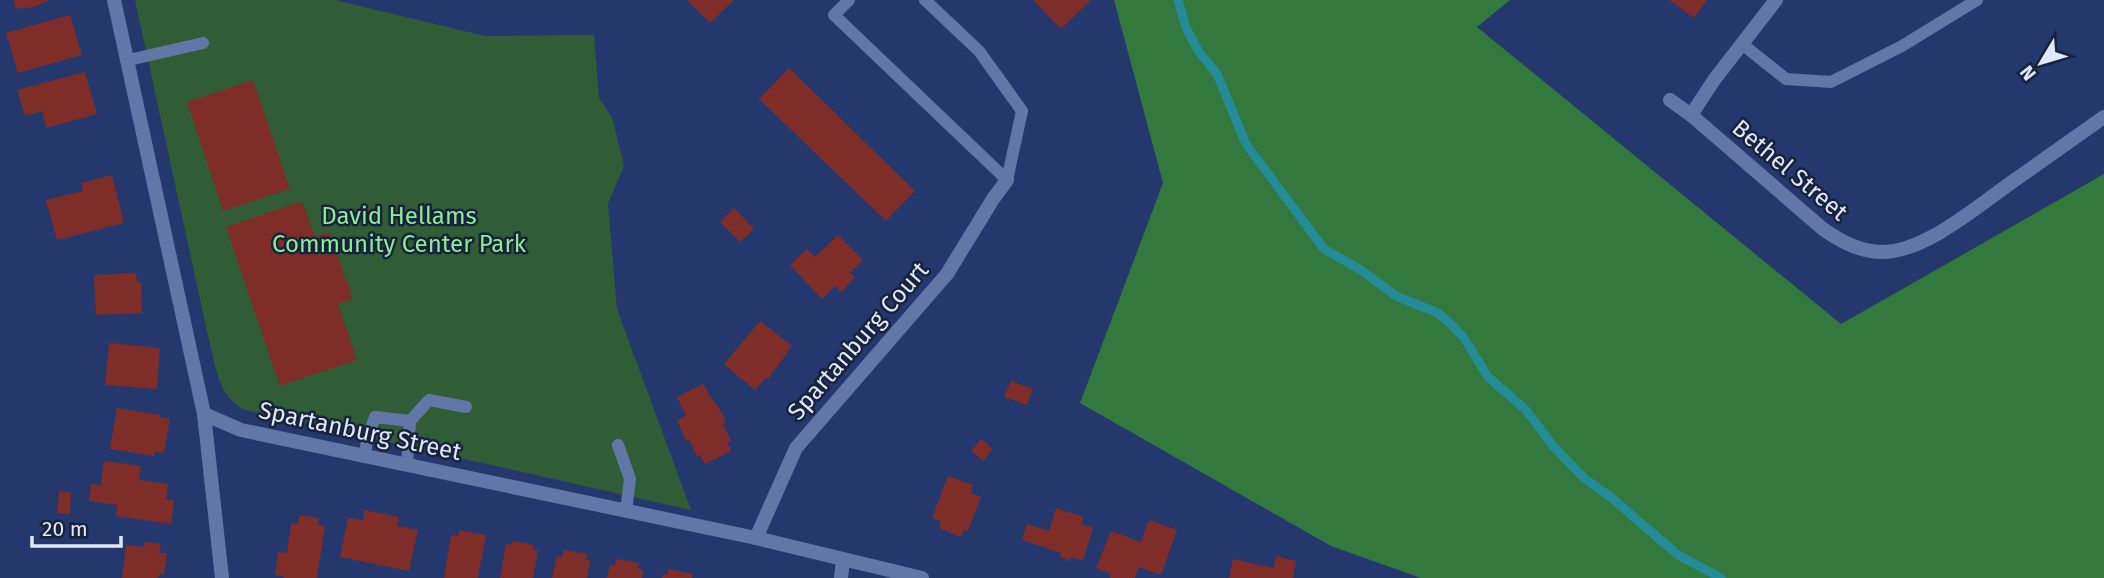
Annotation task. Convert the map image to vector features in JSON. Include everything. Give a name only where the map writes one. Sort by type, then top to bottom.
[{"type":"street","points":[[114,0],[204,414],[222,578]]},
{"type":"street","points":[[1691,115],[1776,0]]},
{"type":"street","name":"Bethel Street","points":[[1670,100],[1823,229],[1842,242],[1860,249],[1881,252],[1919,243],[1961,217],[2104,117]]},
{"type":"street","name":"Spartanburg Court","points":[[756,538],[796,448],[947,274],[1007,180]]},
{"type":"street","name":"Spartanburg Street","points":[[204,414],[241,429],[756,538],[922,578]]},
{"type":"street","points":[[841,578],[843,560]]},
{"type":"lane","points":[[849,0],[834,15],[1007,180]]},
{"type":"lane","points":[[925,0],[979,51],[1022,111],[1007,180]]},
{"type":"lane","points":[[1742,44],[1786,79],[1831,82],[1902,46],[1977,0]]},
{"type":"lane","points":[[129,60],[203,43]]},
{"type":"lane","points":[[407,464],[410,421],[429,400],[466,407]]},
{"type":"lane","points":[[365,456],[367,439],[375,417],[410,421]]},
{"type":"lane","points":[[618,445],[630,479],[626,511]]},
{"type":"green space","name":"David Hellams Community Center Park","points":[[135,0],[335,0],[485,36],[594,35],[599,98],[612,117],[624,166],[608,204],[617,309],[691,510],[242,409],[233,402],[222,386],[215,367]]},
{"type":"green space","points":[[1114,0],[1510,0],[1477,27],[1841,324],[2104,174],[2104,578],[1421,578],[1331,546],[1080,403],[1163,183]]},
{"type":"building","points":[[14,0],[49,1],[27,9],[16,9]]},
{"type":"building","points":[[687,0],[734,0],[710,23]]},
{"type":"building","points":[[1033,0],[1091,0],[1061,29]]},
{"type":"building","points":[[1669,0],[1707,0],[1694,18]]},
{"type":"building","points":[[70,15],[82,55],[18,73],[6,33]]},
{"type":"building","points":[[789,68],[915,191],[886,221],[759,99]]},
{"type":"building","points":[[85,72],[97,114],[46,128],[42,111],[25,116],[17,90]]},
{"type":"building","points":[[253,80],[290,189],[223,211],[187,102]]},
{"type":"building","points":[[112,175],[124,223],[57,240],[46,200],[83,191],[81,183]]},
{"type":"building","points":[[302,201],[315,237],[329,232],[353,299],[338,304],[357,360],[280,386],[226,227]]},
{"type":"building","points":[[734,208],[754,229],[740,242],[720,222]]},
{"type":"building","points":[[838,235],[863,260],[850,273],[855,277],[841,292],[835,286],[822,299],[790,265],[807,249],[815,257]]},
{"type":"building","points":[[136,273],[137,282],[141,282],[142,313],[96,315],[94,275]]},
{"type":"building","points":[[760,321],[792,346],[768,379],[755,390],[724,364]]},
{"type":"building","points":[[109,343],[160,348],[157,389],[105,385]]},
{"type":"building","points":[[1011,381],[1033,389],[1027,405],[1004,397]]},
{"type":"building","points":[[703,384],[726,422],[723,424],[731,441],[727,443],[731,451],[705,464],[700,455],[697,457],[689,439],[686,441],[677,420],[686,416],[677,397]]},
{"type":"building","points":[[117,408],[170,419],[164,453],[155,452],[154,456],[110,449]]},
{"type":"building","points":[[981,439],[993,449],[983,461],[971,451]]},
{"type":"building","points":[[104,461],[141,466],[139,480],[168,484],[166,499],[174,500],[171,524],[116,516],[117,505],[89,501],[91,484],[101,485]]},
{"type":"building","points":[[948,476],[973,485],[971,493],[981,497],[968,531],[964,530],[961,537],[939,528],[941,521],[932,518]]},
{"type":"building","points":[[59,491],[71,492],[70,514],[57,513]]},
{"type":"building","points":[[1056,508],[1084,517],[1081,524],[1093,528],[1083,561],[1071,557],[1070,561],[1060,557],[1061,553],[1022,540],[1027,524],[1049,531]]},
{"type":"building","points":[[364,510],[399,517],[397,526],[418,530],[409,571],[340,557],[348,518],[363,520]]},
{"type":"building","points":[[299,515],[319,518],[318,525],[325,526],[317,578],[283,578],[284,576],[275,575],[278,552],[287,553],[291,523],[298,524]]},
{"type":"building","points":[[1149,520],[1177,530],[1161,575],[1139,567],[1135,578],[1110,578],[1111,574],[1096,568],[1111,531],[1141,542]]},
{"type":"building","points":[[459,530],[486,535],[478,578],[444,578],[451,535],[458,536]]},
{"type":"building","points":[[512,541],[534,545],[533,550],[538,550],[533,578],[500,578],[506,544],[511,545]]},
{"type":"building","points":[[145,542],[161,544],[159,553],[167,553],[164,575],[159,574],[158,578],[122,578],[126,545],[144,547]]},
{"type":"building","points":[[564,550],[587,554],[586,560],[590,560],[587,578],[552,578],[557,556],[562,557]]},
{"type":"building","points":[[1276,556],[1296,561],[1293,578],[1229,578],[1233,559],[1273,568]]},
{"type":"building","points":[[616,559],[639,563],[638,569],[643,570],[642,578],[607,578],[610,565],[615,566]]},
{"type":"building","points":[[668,569],[693,574],[692,578],[662,578],[663,574],[667,575]]},
{"type":"waterway","points":[[1178,0],[1186,28],[1199,52],[1217,74],[1246,144],[1324,249],[1361,270],[1396,296],[1438,313],[1464,338],[1488,377],[1525,409],[1554,447],[1584,478],[1613,499],[1678,555],[1721,578]]}]
